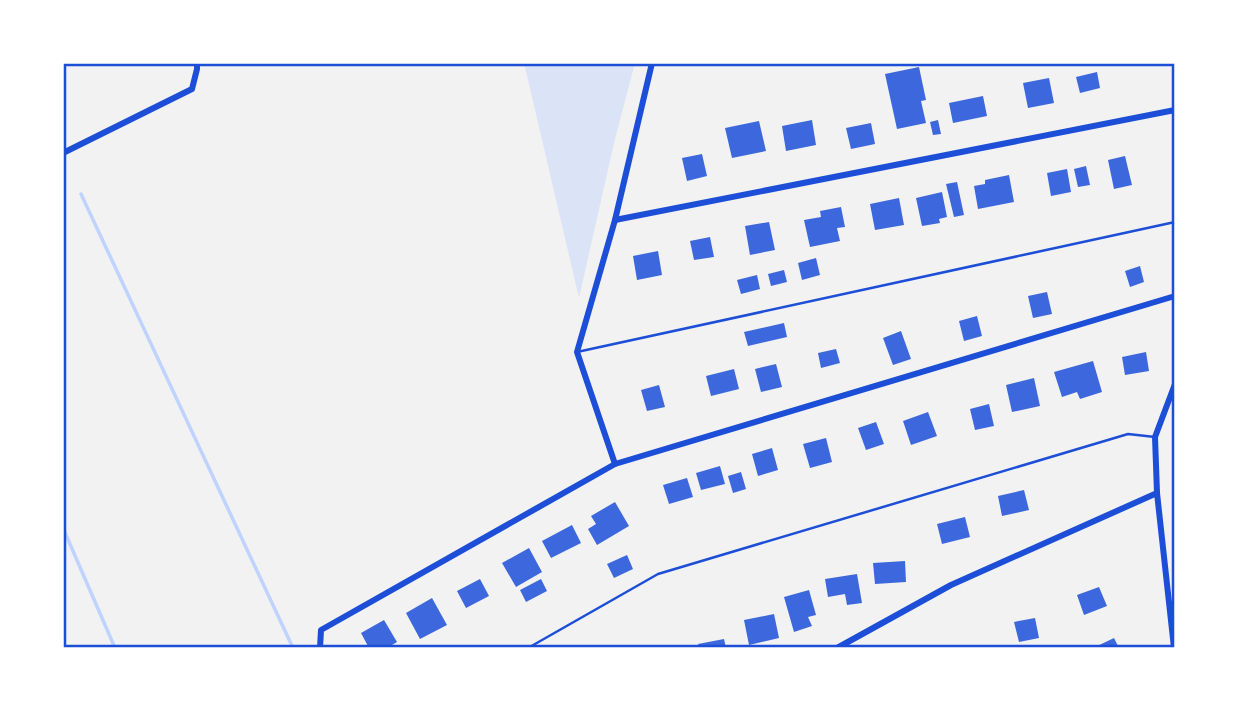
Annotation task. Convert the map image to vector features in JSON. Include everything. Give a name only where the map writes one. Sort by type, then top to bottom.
[{"type":"street","points":[[63,153],[192,89],[197,63]]},
{"type":"street","points":[[615,464],[577,352],[615,220],[652,63]]},
{"type":"street","points":[[615,220],[1175,110]]},
{"type":"street","points":[[320,648],[321,630],[615,464],[1175,296]]},
{"type":"street","points":[[1174,648],[1157,494],[1155,437],[1175,384]]},
{"type":"street","points":[[837,648],[951,585],[1157,494]]},
{"type":"lane","points":[[577,352],[1175,222]]},
{"type":"lane","points":[[528,648],[658,574],[1128,434],[1155,437]]},
{"type":"shaded area","points":[[524,63],[635,63],[579,298]]},
{"type":"building","points":[[919,67],[926,100],[921,101],[926,123],[897,129],[885,74]]},
{"type":"building","points":[[1097,72],[1100,88],[1080,93],[1076,77]]},
{"type":"building","points":[[1049,78],[1054,103],[1028,108],[1023,83]]},
{"type":"building","points":[[983,96],[987,116],[953,123],[949,103]]},
{"type":"building","points":[[812,120],[816,145],[786,151],[782,126]]},
{"type":"building","points":[[938,120],[941,134],[933,135],[930,122]]},
{"type":"building","points":[[759,121],[766,151],[732,158],[725,128]]},
{"type":"building","points":[[871,123],[875,144],[851,149],[846,128]]},
{"type":"building","points":[[702,154],[707,176],[687,181],[682,158]]},
{"type":"building","points":[[1125,156],[1132,185],[1114,189],[1108,160]]},
{"type":"building","points":[[1086,166],[1090,185],[1078,187],[1074,169]]},
{"type":"building","points":[[1067,169],[1071,192],[1051,196],[1047,173]]},
{"type":"building","points":[[1009,175],[1014,202],[978,209],[974,186],[985,184],[985,180]]},
{"type":"building","points":[[957,182],[964,215],[954,217],[946,184]]},
{"type":"building","points":[[942,192],[947,217],[939,219],[940,223],[922,226],[916,198]]},
{"type":"building","points":[[899,198],[904,225],[875,230],[870,204]]},
{"type":"building","points":[[841,207],[845,227],[837,228],[840,241],[810,247],[804,220],[821,217],[820,211]]},
{"type":"building","points":[[769,222],[775,250],[750,255],[745,226]]},
{"type":"building","points":[[710,237],[714,257],[694,260],[690,241]]},
{"type":"building","points":[[658,251],[662,275],[637,280],[633,256]]},
{"type":"building","points":[[816,258],[820,275],[802,280],[798,263]]},
{"type":"building","points":[[1140,266],[1144,282],[1130,287],[1125,271]]},
{"type":"building","points":[[784,270],[787,282],[771,286],[768,274]]},
{"type":"building","points":[[757,275],[760,289],[741,294],[737,280]]},
{"type":"building","points":[[1047,292],[1052,314],[1033,318],[1028,296]]},
{"type":"building","points":[[977,316],[982,336],[964,341],[959,321]]},
{"type":"building","points":[[784,323],[787,337],[748,346],[744,332]]},
{"type":"building","points":[[901,331],[911,359],[893,365],[883,338]]},
{"type":"building","points":[[836,349],[840,363],[821,368],[818,353]]},
{"type":"building","points":[[1146,352],[1149,371],[1125,375],[1122,357]]},
{"type":"building","points":[[1093,361],[1102,392],[1080,399],[1077,392],[1062,397],[1054,372]]},
{"type":"building","points":[[776,364],[782,387],[761,392],[755,369]]},
{"type":"building","points":[[734,369],[739,389],[711,396],[706,376]]},
{"type":"building","points":[[1034,378],[1040,406],[1012,412],[1006,385]]},
{"type":"building","points":[[659,385],[665,407],[647,411],[641,390]]},
{"type":"building","points":[[989,404],[994,426],[975,430],[970,409]]},
{"type":"building","points":[[928,412],[937,436],[911,445],[903,421]]},
{"type":"building","points":[[876,422],[884,444],[866,450],[858,428]]},
{"type":"building","points":[[826,438],[832,462],[810,468],[803,444]]},
{"type":"building","points":[[772,448],[778,470],[758,476],[752,454]]},
{"type":"building","points":[[720,466],[725,484],[701,490],[696,473]]},
{"type":"building","points":[[741,472],[746,489],[733,493],[728,476]]},
{"type":"building","points":[[687,478],[693,497],[669,504],[663,485]]},
{"type":"building","points":[[1024,490],[1029,510],[1002,516],[998,496]]},
{"type":"building","points":[[615,502],[629,526],[597,545],[588,529],[596,524],[591,516]]},
{"type":"building","points":[[965,517],[970,537],[942,544],[937,524]]},
{"type":"building","points":[[572,525],[581,543],[551,558],[542,541]]},
{"type":"building","points":[[529,548],[542,572],[516,587],[502,563]]},
{"type":"building","points":[[627,555],[633,569],[614,578],[607,564]]},
{"type":"building","points":[[905,561],[906,582],[875,584],[873,563]]},
{"type":"building","points":[[857,574],[862,603],[847,605],[845,594],[828,597],[825,579]]},
{"type":"building","points":[[480,579],[489,596],[466,608],[457,591]]},
{"type":"building","points":[[541,579],[547,591],[526,602],[520,590]]},
{"type":"building","points":[[1099,587],[1107,606],[1084,615],[1077,595]]},
{"type":"building","points":[[809,590],[816,615],[808,617],[812,626],[794,632],[784,597]]},
{"type":"building","points":[[432,598],[447,625],[420,639],[406,613]]},
{"type":"building","points":[[774,614],[779,638],[749,645],[744,620]]},
{"type":"building","points":[[1035,618],[1039,638],[1019,642],[1014,622]]},
{"type":"building","points":[[384,620],[397,642],[387,648],[369,648],[361,633]]},
{"type":"building","points":[[1114,638],[1119,648],[1093,648]]},
{"type":"building","points":[[724,639],[726,648],[699,648],[698,644]]},
{"type":"waterway","points":[[81,194],[293,648]]},
{"type":"waterway","points":[[63,528],[115,648]]}]
